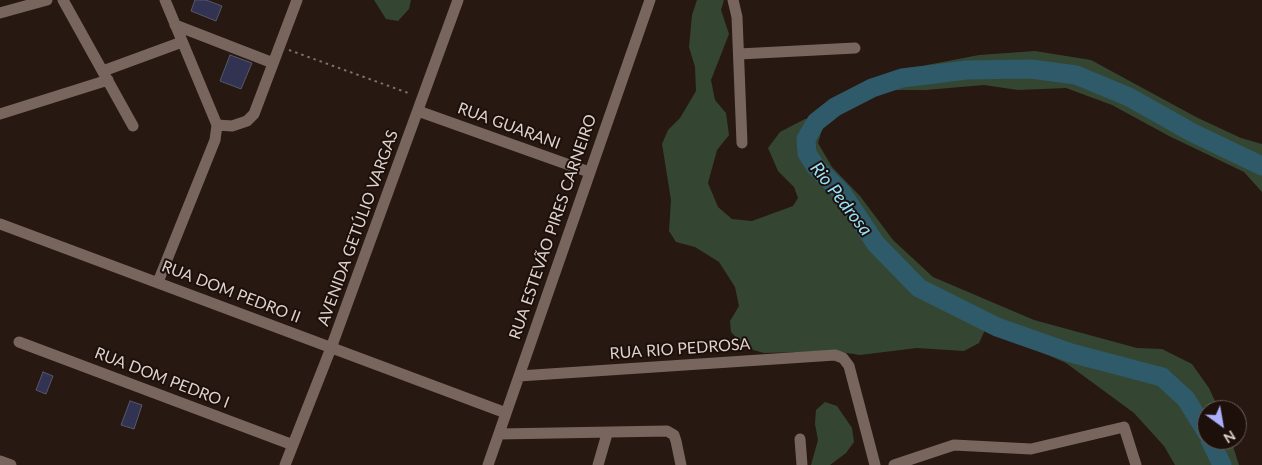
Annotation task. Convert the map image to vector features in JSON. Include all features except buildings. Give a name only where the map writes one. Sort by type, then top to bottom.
[{"type":"street","points":[[0,13],[47,0]]},
{"type":"street","points":[[63,0],[132,126]]},
{"type":"street","points":[[158,282],[215,140],[217,125],[165,0]]},
{"type":"street","points":[[217,125],[232,126],[248,121],[254,114],[297,0]]},
{"type":"street","name":"AVENIDA GETÚLIO VARGAS","points":[[285,465],[331,348],[458,0]]},
{"type":"street","name":"RUA ESTEVÃO PIRES CARNEIRO","points":[[488,465],[588,172],[650,0]]},
{"type":"street","points":[[733,0],[738,17],[742,143]]},
{"type":"street","points":[[175,25],[274,63]]},
{"type":"street","points":[[0,114],[105,76],[182,42]]},
{"type":"street","points":[[739,54],[855,48]]},
{"type":"street","name":"RUA GUARANI","points":[[418,111],[588,172]]},
{"type":"street","name":"RUA DOM PEDRO II","points":[[0,224],[506,413]]},
{"type":"street","name":"RUA DOM PEDRO I","points":[[19,342],[293,445]]},
{"type":"street","name":"RUA RIO PEDROSA","points":[[519,376],[835,355],[844,358],[848,366],[875,465]]},
{"type":"street","points":[[894,465],[954,445],[1032,449],[1124,427],[1136,465]]},
{"type":"street","points":[[499,434],[607,434],[667,431],[674,435],[681,465]]},
{"type":"street","points":[[598,465],[607,434]]},
{"type":"street","points":[[800,439],[802,465]]},
{"type":"street","points":[[0,461],[11,465]]},
{"type":"path","points":[[280,46],[422,98]]},
{"type":"green space","points":[[374,0],[411,0],[409,9],[398,21],[386,19]]},
{"type":"green space","points":[[697,0],[724,0],[721,10],[729,34],[711,80],[715,100],[726,113],[729,135],[717,150],[708,183],[718,207],[732,219],[752,221],[793,206],[798,198],[794,187],[778,171],[768,148],[780,132],[805,119],[817,118],[823,126],[818,143],[832,167],[860,196],[893,240],[933,277],[1034,320],[1137,348],[1162,349],[1192,364],[1209,388],[1214,400],[1197,400],[1197,450],[1234,450],[1239,465],[1175,465],[1164,446],[1134,413],[1066,363],[992,328],[985,330],[979,343],[964,351],[917,348],[860,355],[834,351],[764,353],[746,348],[731,332],[730,321],[739,306],[735,287],[719,262],[695,247],[676,242],[669,231],[671,200],[662,144],[668,130],[680,118],[696,91],[695,67],[689,47],[692,15]]},
{"type":"green space","points":[[1035,51],[1091,60],[1196,117],[1241,138],[1262,144],[1262,192],[1244,172],[1169,136],[1112,105],[1066,88],[1018,90],[984,85],[926,90],[896,90],[890,85],[897,76],[927,65],[979,55]]},
{"type":"green space","points":[[825,402],[837,406],[852,428],[854,442],[846,453],[830,465],[811,465],[818,440],[815,424],[816,410]]},
{"type":"waterway","name":"Rio Pedrosa","points":[[1197,417],[1186,399],[1162,377],[1071,353],[997,327],[919,288],[876,244],[842,193],[815,166],[807,153],[806,139],[816,122],[835,107],[872,88],[902,78],[967,70],[1031,69],[1076,75],[1129,97],[1193,133],[1262,166]]},
{"type":"waterway","name":"Rio Pedrosa","points":[[1215,450],[1222,465]]}]
